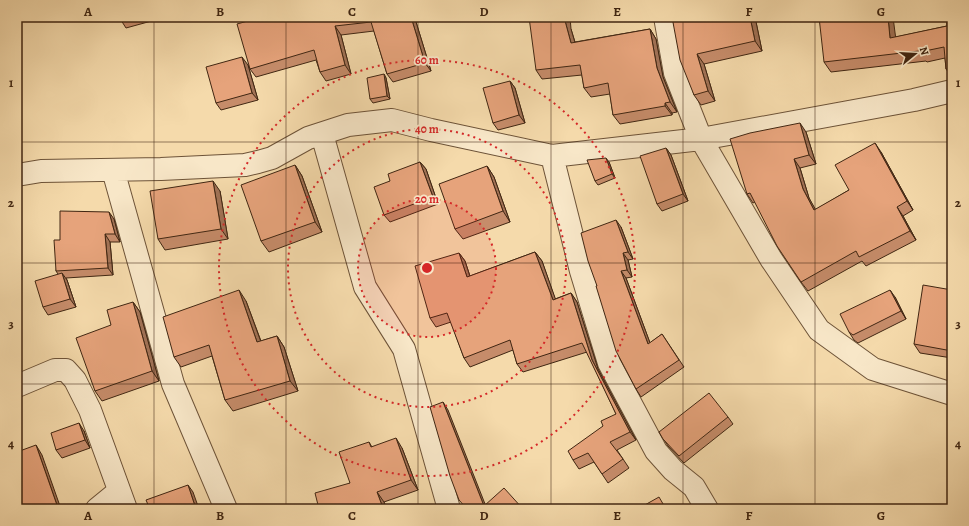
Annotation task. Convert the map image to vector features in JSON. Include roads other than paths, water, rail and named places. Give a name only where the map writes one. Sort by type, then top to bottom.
[{"type":"street","points":[[665,17],[675,73],[701,139],[770,259],[819,330],[873,369],[952,394]]},
{"type":"street","points":[[17,175],[41,171],[245,165],[272,158],[308,138],[348,125],[392,120],[552,156],[701,139],[914,100],[952,91]]},
{"type":"street","points":[[322,134],[365,287],[404,349],[449,509]]},
{"type":"street","points":[[552,156],[581,271],[609,363],[656,451],[673,470],[694,487],[707,509]]},
{"type":"street","points":[[113,170],[173,384],[226,509]]},
{"type":"street","points":[[17,386],[55,370],[66,370],[75,380],[90,410],[123,500],[97,509]]}]
